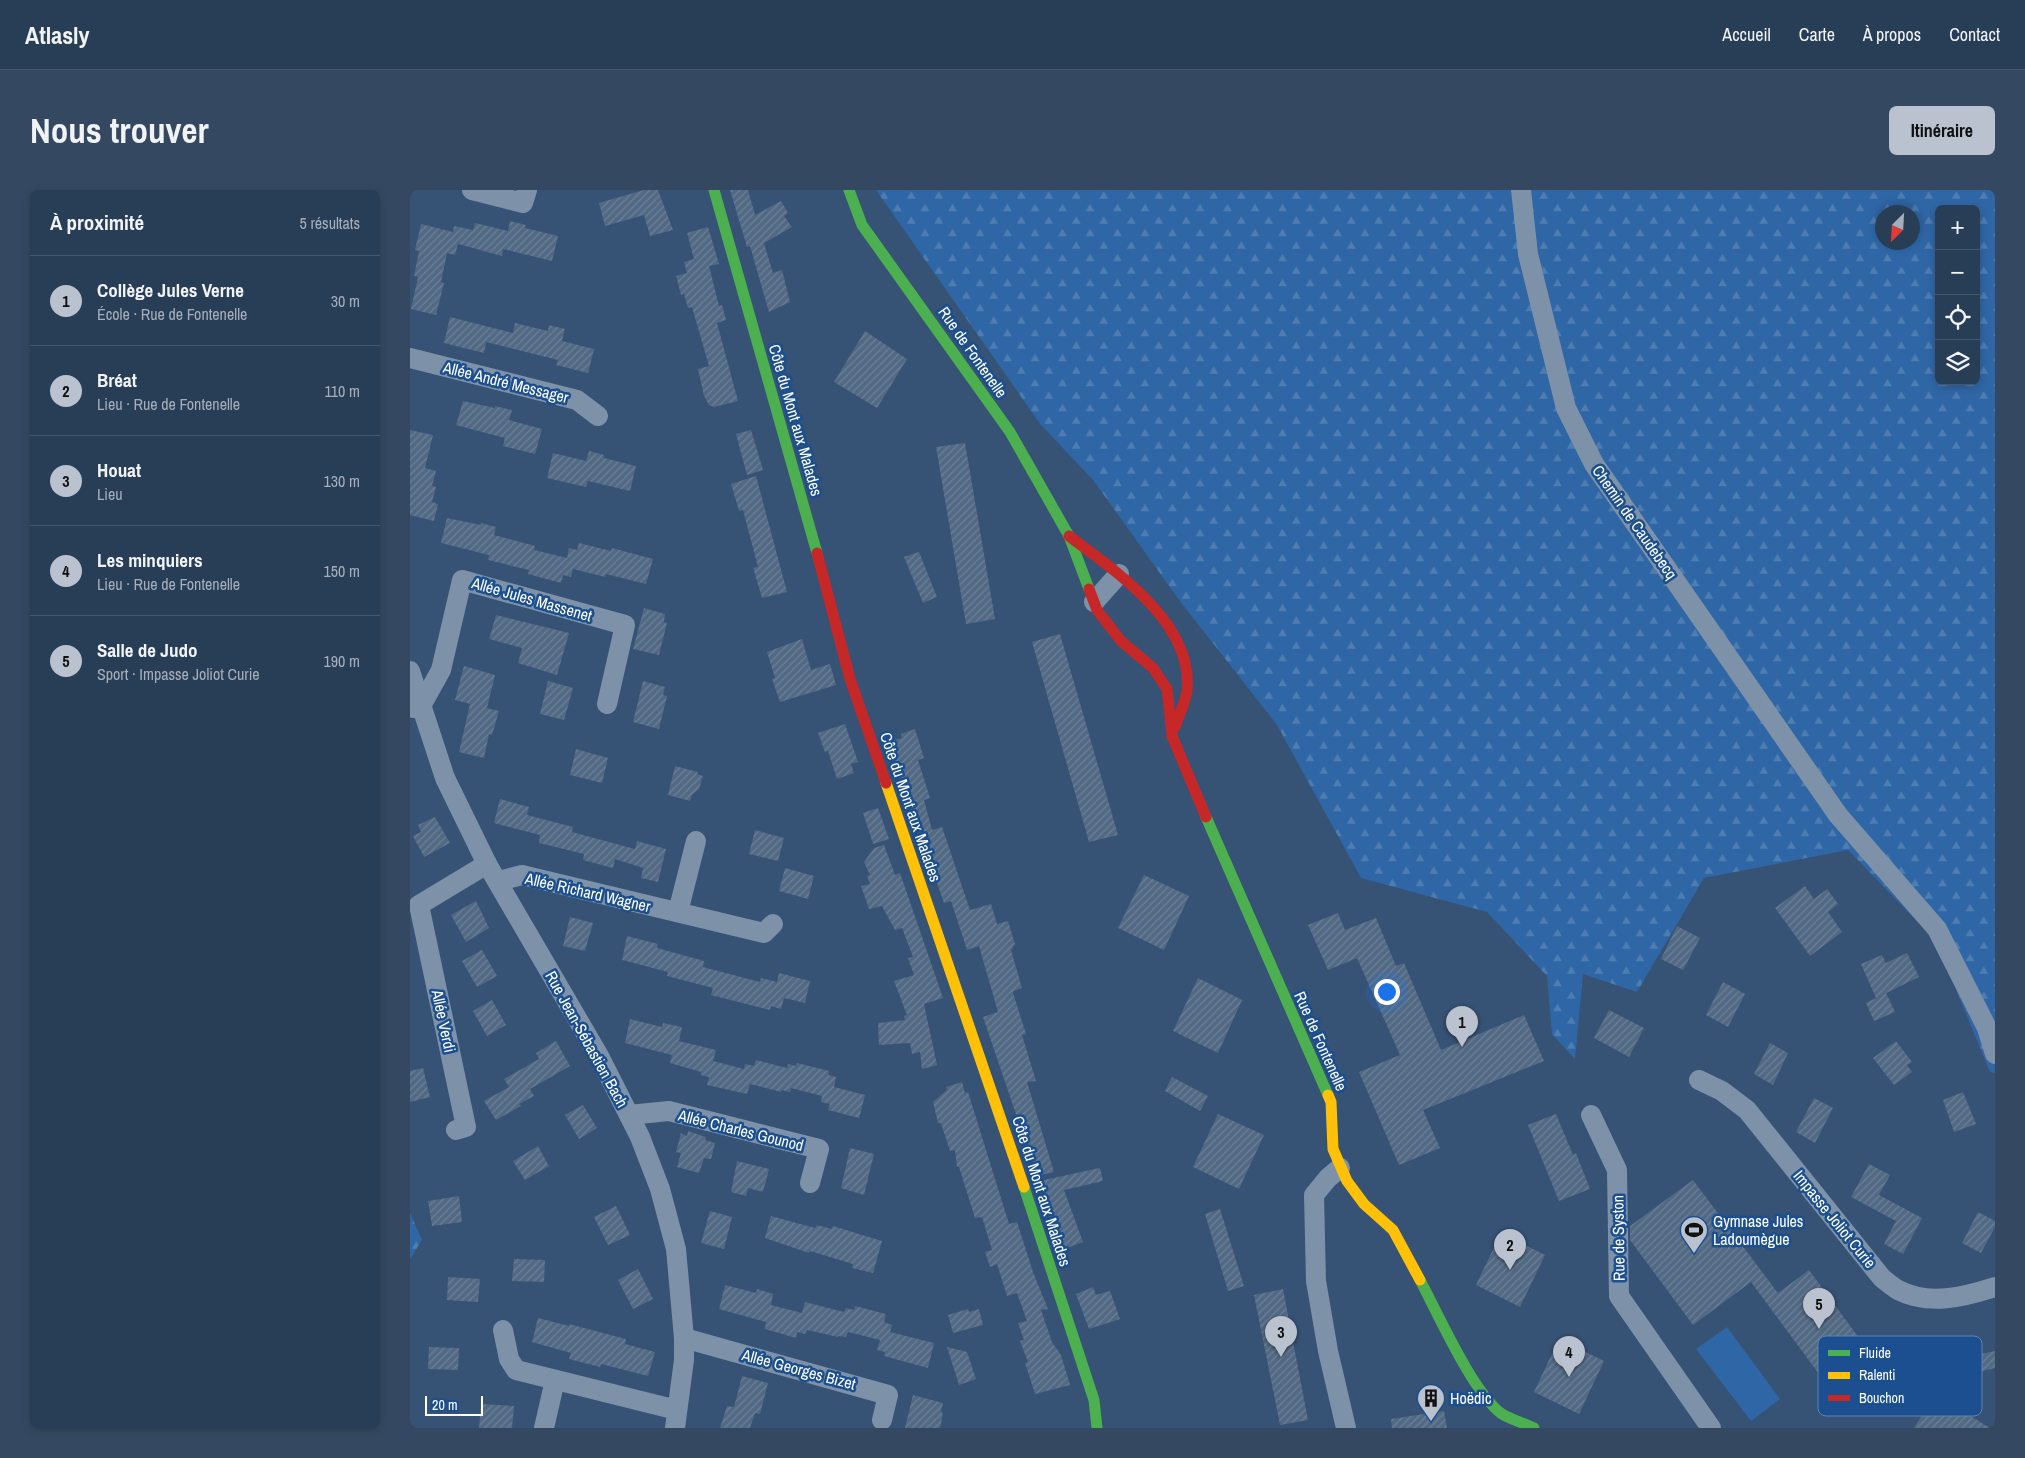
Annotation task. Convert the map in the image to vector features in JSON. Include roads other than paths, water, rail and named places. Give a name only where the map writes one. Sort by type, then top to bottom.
[{"type":"street","points":[[472,190],[523,203],[527,190]]},
{"type":"street","name":"Côte du Mont aux Malades","points":[[714,190],[810,526],[850,679],[997,1107],[1094,1400],[1096,1428]]},
{"type":"street","name":"Rue de Fontenelle","points":[[848,190],[862,225],[1010,432],[1069,536],[1097,610],[1121,641],[1153,668],[1167,689],[1172,736],[1186,772],[1331,1102],[1333,1149],[1340,1168],[1355,1193],[1393,1230],[1467,1368],[1486,1399],[1503,1414],[1534,1428]]},
{"type":"street","name":"Chemin de Caudebecq","points":[[1521,190],[1528,254],[1566,408],[1594,464],[1838,816],[1938,928],[1987,1028],[1995,1054]]},
{"type":"street","name":"Allée André Messager","points":[[410,358],[577,400],[598,416]]},
{"type":"street","name":"Rue de Fontenelle","points":[[1069,536],[1119,574],[1144,596],[1175,636],[1184,662],[1187,688],[1172,736]]},
{"type":"street","points":[[1094,602],[1119,574]]},
{"type":"street","name":"Allée Jules Massenet","points":[[416,708],[441,670],[462,580],[625,625],[607,704]]},
{"type":"street","name":"Rue Jean-Sébastien Bach","points":[[410,671],[416,708],[445,778],[488,864],[598,1056],[629,1115],[660,1190],[676,1249],[684,1338],[684,1360],[676,1419]]},
{"type":"street","points":[[678,912],[696,842]]},
{"type":"street","name":"Allée Verdi","points":[[456,1130],[466,1127],[415,904],[488,864]]},
{"type":"street","name":"Allée Richard Wagner","points":[[499,881],[522,875],[764,933],[773,924]]},
{"type":"street","name":"Impasse Joliot Curie","points":[[1699,1080],[1722,1091],[1747,1110],[1882,1278],[1898,1290],[1928,1299],[1962,1297],[1995,1287]]},
{"type":"street","name":"Allée Charles Gounod","points":[[629,1115],[669,1111],[819,1150],[810,1183]]},
{"type":"street","name":"Rue de Syston","points":[[1591,1115],[1617,1170],[1619,1296],[1710,1428]]},
{"type":"street","points":[[1340,1168],[1328,1178],[1314,1195],[1316,1281],[1328,1351],[1346,1428]]},
{"type":"street","points":[[503,1330],[509,1359],[516,1370],[555,1380],[676,1419]]},
{"type":"street","name":"Allée Georges Bizet","points":[[684,1338],[888,1394],[882,1420]]},
{"type":"street","points":[[544,1428],[555,1380]]},
{"type":"place","name":"Collège Jules Verne","points":[[1462,1047]]},
{"type":"place","name":"Gymnase Jules Ladoumègue","points":[[1694,1254]]},
{"type":"place","name":"Bréat","points":[[1510,1270]]},
{"type":"place","name":"Salle de Judo","points":[[1819,1329]]},
{"type":"place","name":"Houat","points":[[1281,1357]]},
{"type":"place","name":"Les minquiers","points":[[1569,1377]]},
{"type":"place","name":"Hoëdic","points":[[1431,1422]]}]
